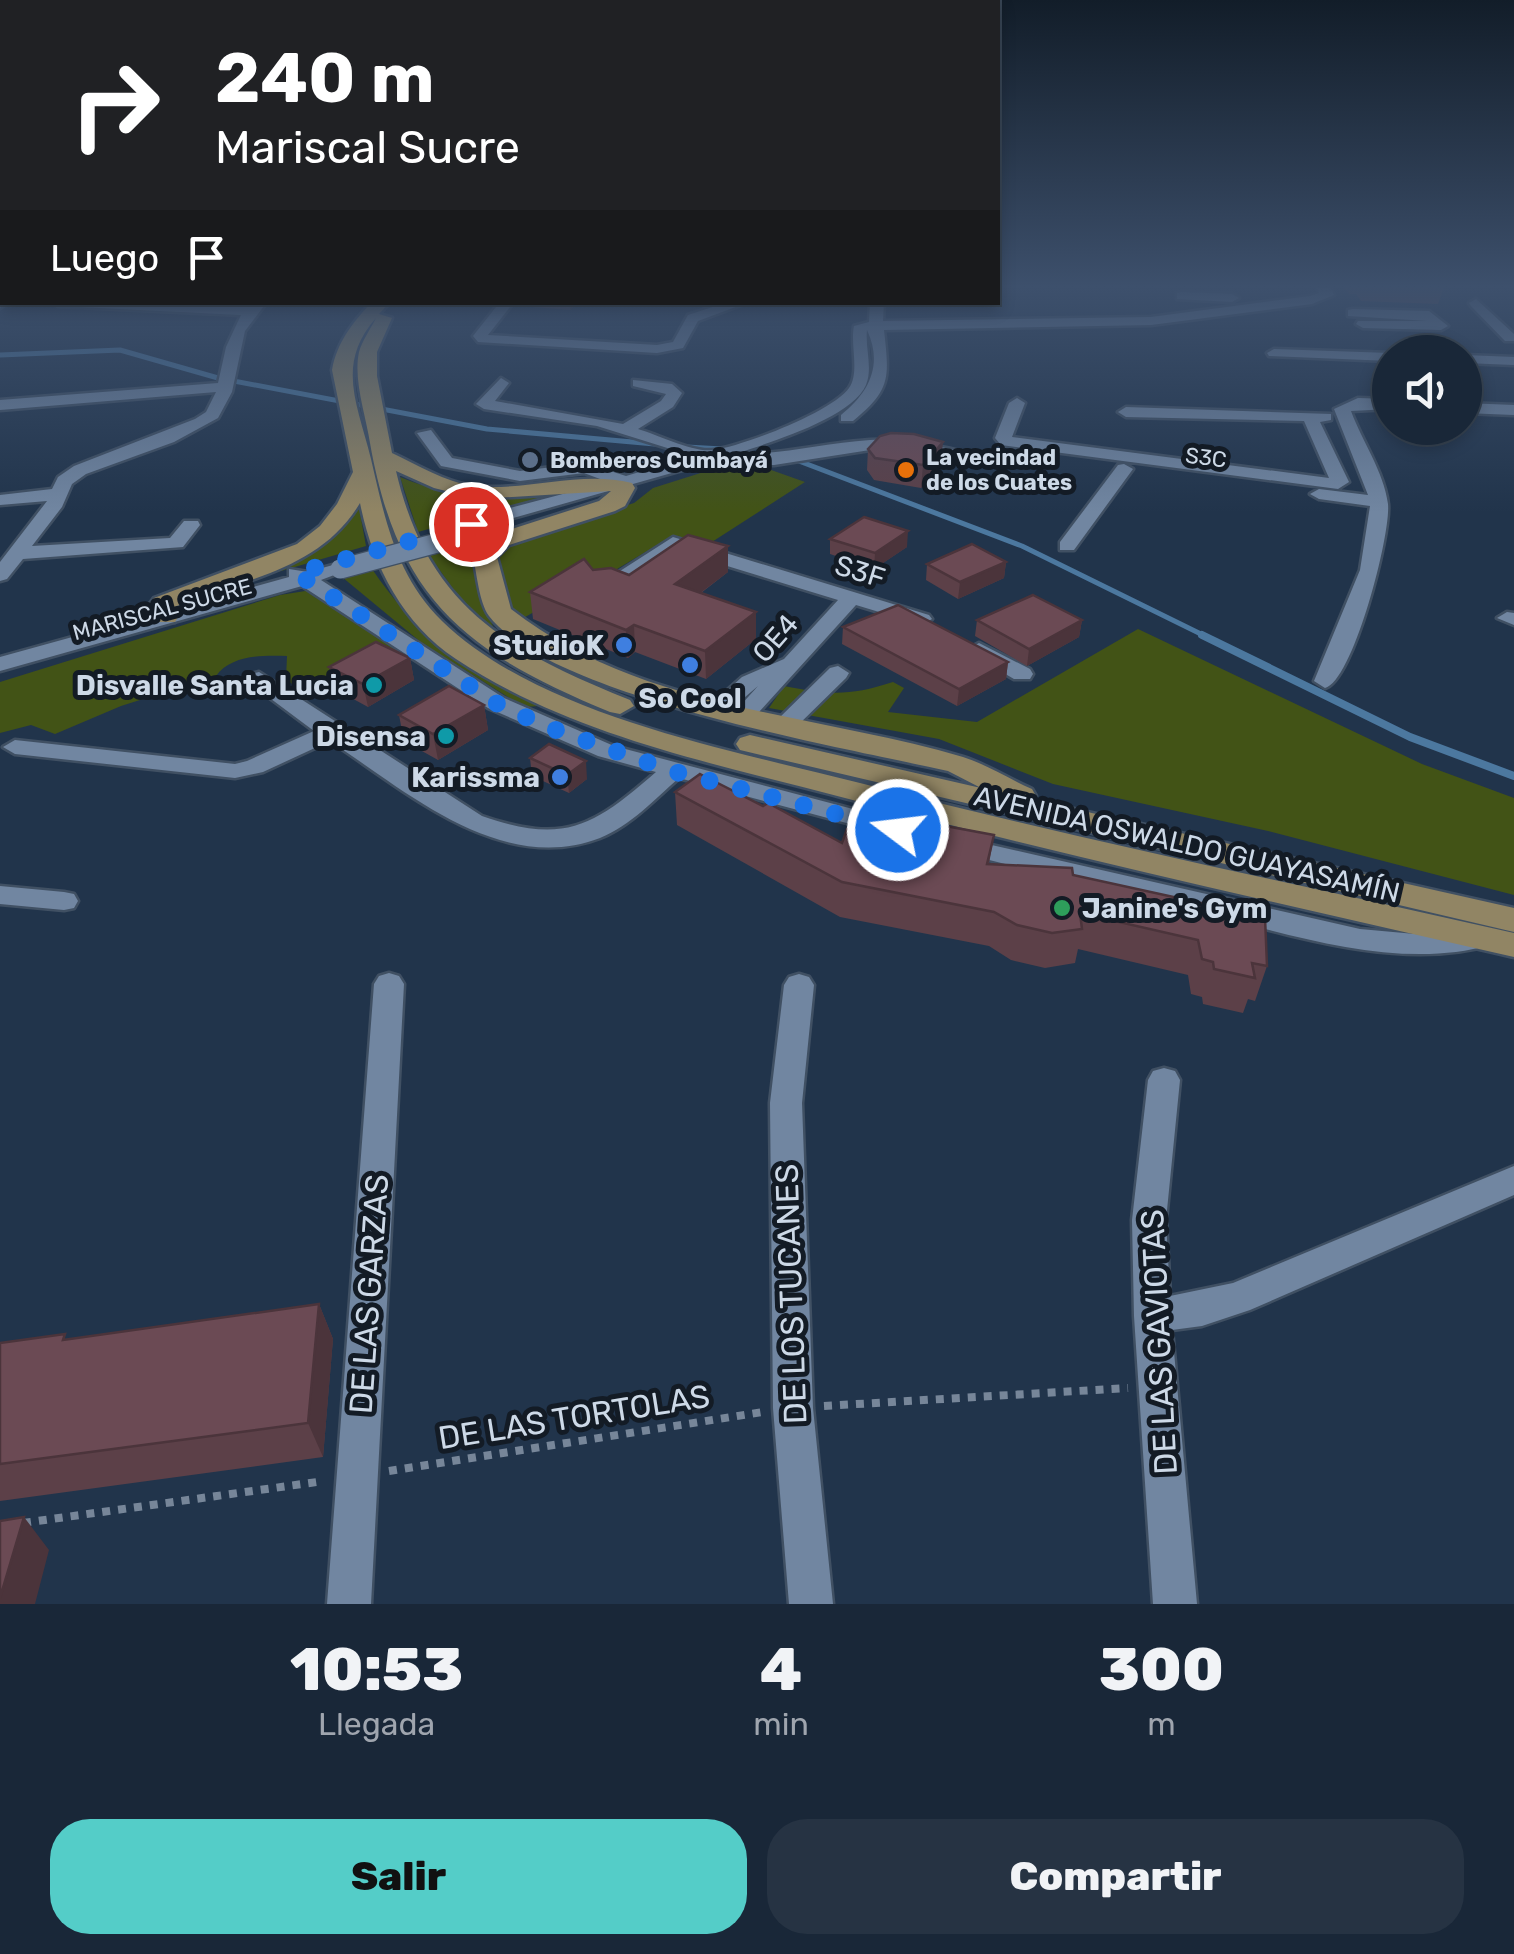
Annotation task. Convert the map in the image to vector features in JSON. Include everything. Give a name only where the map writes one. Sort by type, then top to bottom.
[{"type":"main road","name":"AVENIDA OSWALDO GUAYASAMÍN","points":[[342,362],[374,464],[426,577],[458,615],[532,667],[633,712],[694,730],[1050,813],[1505,934]]},
{"type":"main road","name":"AVENIDA OSWALDO GUAYASAMÍN","points":[[368,362],[378,536],[389,567],[404,592],[463,652],[550,702],[657,739],[981,838],[1505,934]]},
{"type":"main road","points":[[162,613],[178,596],[274,564],[318,541],[343,518],[374,464],[477,493],[620,485]]},
{"type":"main road","points":[[620,485],[607,506],[516,534],[489,548],[484,557],[494,603],[513,626],[568,660],[729,714],[957,764],[1050,813]]},
{"type":"street","points":[[0,575],[19,553],[64,481],[80,470],[214,413],[228,362]]},
{"type":"street","points":[[620,485],[794,427],[843,403],[860,378],[860,362]]},
{"type":"street","points":[[425,433],[446,462],[520,476],[585,468],[620,485],[729,459],[827,429],[866,403],[882,374],[881,362]]},
{"type":"street","points":[[501,383],[484,404],[555,413],[627,429],[708,456]]},
{"type":"street","points":[[627,429],[667,404],[674,393],[667,387],[638,384]]},
{"type":"street","points":[[0,405],[224,386]]},
{"type":"street","points":[[1017,403],[1003,438],[1008,441],[1338,484],[1310,417]]},
{"type":"street","points":[[1324,680],[1355,618],[1376,534],[1379,502],[1345,418],[1346,405],[1372,404]]},
{"type":"street","points":[[1482,409],[1514,410]]},
{"type":"street","points":[[1126,412],[1345,418]]},
{"type":"street","points":[[729,459],[774,460],[870,445],[909,446],[966,458]]},
{"type":"street","name":"S3C","points":[[1028,458],[1379,502]]},
{"type":"street","points":[[1068,546],[1124,470]]},
{"type":"street","name":"MARISCAL SUCRE","points":[[0,655],[339,566],[620,485]]},
{"type":"street","points":[[0,500],[58,494]]},
{"type":"street","points":[[19,553],[176,543],[191,526]]},
{"type":"street","name":"S3F","points":[[602,588],[673,543],[935,625]]},
{"type":"street","points":[[300,576],[496,703],[606,751],[661,768],[981,838]]},
{"type":"street","name":"OE4","points":[[729,714],[783,676],[788,664],[852,597]]},
{"type":"street","name":"MARISCAL SUCRE","points":[[0,664],[162,613]]},
{"type":"street","points":[[964,641],[1022,674]]},
{"type":"street","points":[[784,726],[838,673]]},
{"type":"street","points":[[259,679],[331,732],[473,822],[499,832],[546,836],[611,802],[661,768]]},
{"type":"street","points":[[16,747],[235,771],[254,767],[331,732]]},
{"type":"street","points":[[0,896],[64,901]]},
{"type":"street","name":"DE LAS GARZAS","points":[[349,1604],[389,984]]},
{"type":"street","name":"DE LOS TUCANES","points":[[798,985],[786,1103],[792,1408],[811,1604]]},
{"type":"street","name":"DE LAS GAVIOTAS","points":[[1164,1080],[1150,1220],[1152,1316],[1176,1604]]},
{"type":"street","points":[[1152,1316],[1202,1309],[1238,1298],[1514,1180]]},
{"type":"path","name":"DE LAS TORTOLAS","points":[[19,1524],[792,1408],[1158,1386]]},
{"type":"green space","points":[[754,464],[805,482],[701,549],[674,535],[597,581],[586,582],[520,620],[503,585],[498,546],[634,503],[653,488],[726,465]]},
{"type":"green space","points":[[400,477],[456,493],[551,495],[418,532]]},
{"type":"green space","points":[[358,502],[366,546],[247,581],[296,560],[324,542]]},
{"type":"green space","points":[[504,531],[479,544],[471,560],[495,631],[467,608],[428,554]]},
{"type":"green space","points":[[372,569],[408,615],[446,649],[539,706],[524,707],[423,644],[342,577]]},
{"type":"green space","points":[[318,589],[398,651],[304,694],[286,679],[287,656],[248,658],[230,664],[216,676],[121,706],[55,734],[31,725],[0,733],[0,682],[280,595]]},
{"type":"green space","points":[[1138,629],[1422,764],[1514,798],[1514,895],[1268,831],[1053,784],[939,739],[769,708],[784,686],[839,693],[893,682],[904,688],[888,712],[977,722]]},
{"type":"building","points":[[891,433],[943,442],[923,465],[875,458],[868,449],[880,436]]},
{"type":"building","points":[[864,517],[908,531],[875,553],[830,539]]},
{"type":"building","points":[[688,535],[728,546],[675,584],[756,612],[705,651],[634,625],[626,630],[530,592],[584,559],[593,570],[611,568],[629,575]]},
{"type":"building","points":[[972,544],[1006,562],[960,582],[927,564]]},
{"type":"building","points":[[1033,595],[1082,620],[1029,649],[977,620]]},
{"type":"building","points":[[898,605],[1008,662],[959,689],[843,627]]},
{"type":"building","points":[[376,642],[410,658],[363,684],[329,667]]},
{"type":"building","points":[[449,686],[484,705],[433,734],[399,715]]},
{"type":"building","points":[[549,744],[586,761],[567,775],[530,758]]},
{"type":"building","points":[[700,774],[763,806],[768,803],[842,843],[847,829],[867,832],[861,848],[913,857],[924,822],[994,835],[987,864],[1072,868],[1073,875],[1265,917],[1267,966],[1252,963],[1255,978],[1214,969],[1213,962],[1202,959],[1198,940],[1080,913],[1082,929],[1052,933],[1017,925],[994,912],[842,882],[675,792]]},
{"type":"building","points":[[319,1304],[308,1423],[0,1464],[0,1343],[65,1334],[63,1340]]},
{"type":"building","points":[[24,1517],[0,1598],[0,1521]]},
{"type":"waterway","points":[[161,362],[218,378],[487,429],[666,445]]},
{"type":"waterway","points":[[687,447],[722,449]]},
{"type":"waterway","points":[[791,458],[1022,546],[1207,637]]},
{"type":"waterway","points":[[1202,635],[1410,737],[1514,776]]},
{"type":"place","name":"Bomberos Cumbayá","points":[[530,460]]},
{"type":"place","name":"La vecindad de los Cuates","points":[[906,470]]},
{"type":"place","name":"StudioK","points":[[624,645]]},
{"type":"place","name":"So Cool","points":[[690,665]]},
{"type":"place","name":"Disvalle Santa Lucia","points":[[374,685]]},
{"type":"place","name":"Disensa","points":[[446,736]]},
{"type":"place","name":"Karissma","points":[[560,777]]},
{"type":"place","name":"Janine's Gym","points":[[1062,908]]},
{"type":"route","points":[[471,524],[296,573],[496,703],[545,726],[606,751],[672,771],[898,830]]}]
